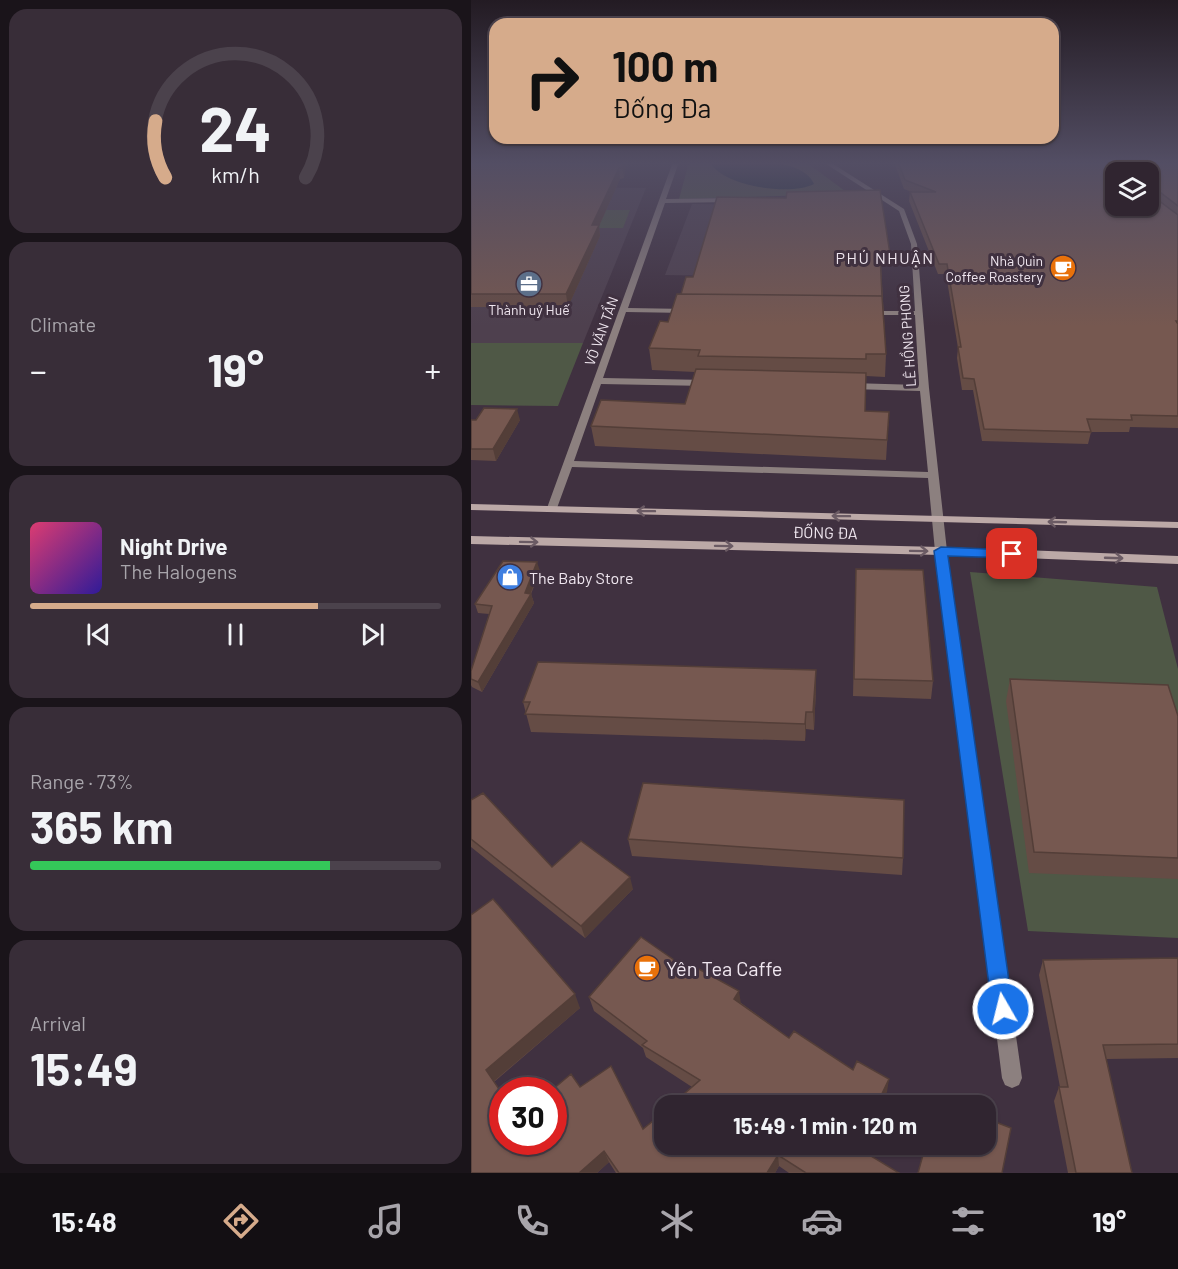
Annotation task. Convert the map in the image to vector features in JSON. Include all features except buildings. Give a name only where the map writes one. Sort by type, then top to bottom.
[{"type":"street","name":"VÕ VĂN TẦN","points":[[552,508],[656,217]]},
{"type":"street","name":"LÊ HỒNG PHONG","points":[[905,217],[915,244],[924,388],[941,551],[1012,1078]]},
{"type":"street","points":[[623,310],[700,311]]},
{"type":"street","points":[[855,313],[919,313]]},
{"type":"street","points":[[597,381],[722,384]]},
{"type":"street","points":[[841,386],[924,388]]},
{"type":"street","points":[[567,464],[934,476]]},
{"type":"street","name":"ĐỐNG ĐA","points":[[471,507],[1178,525]]},
{"type":"street","name":"ĐỐNG ĐA","points":[[471,540],[941,551],[1178,560]]},
{"type":"shaded area","points":[[501,217],[634,217],[583,343],[471,343],[471,238]]},
{"type":"shaded area","points":[[687,217],[781,217],[774,277],[665,275]]},
{"type":"green space","points":[[534,217],[627,217],[623,228],[528,228]]},
{"type":"green space","points":[[471,343],[583,343],[558,406],[471,405]]},
{"type":"green space","points":[[970,572],[1157,587],[1178,669],[1178,938],[1028,931]]},
{"type":"place","name":"Nhà Quìn Coffee Roastery","points":[[1063,268]]},
{"type":"place","name":"Thành uỷ Huế","points":[[529,284]]},
{"type":"place","name":"The Baby Store","points":[[510,577]]},
{"type":"place","name":"Yên Tea Caffe","points":[[647,968]]},
{"type":"district","name":"PHÚ NHUẬN","points":[[885,257]]},
{"type":"route","points":[[1003,1009],[941,551],[1012,554]]}]
